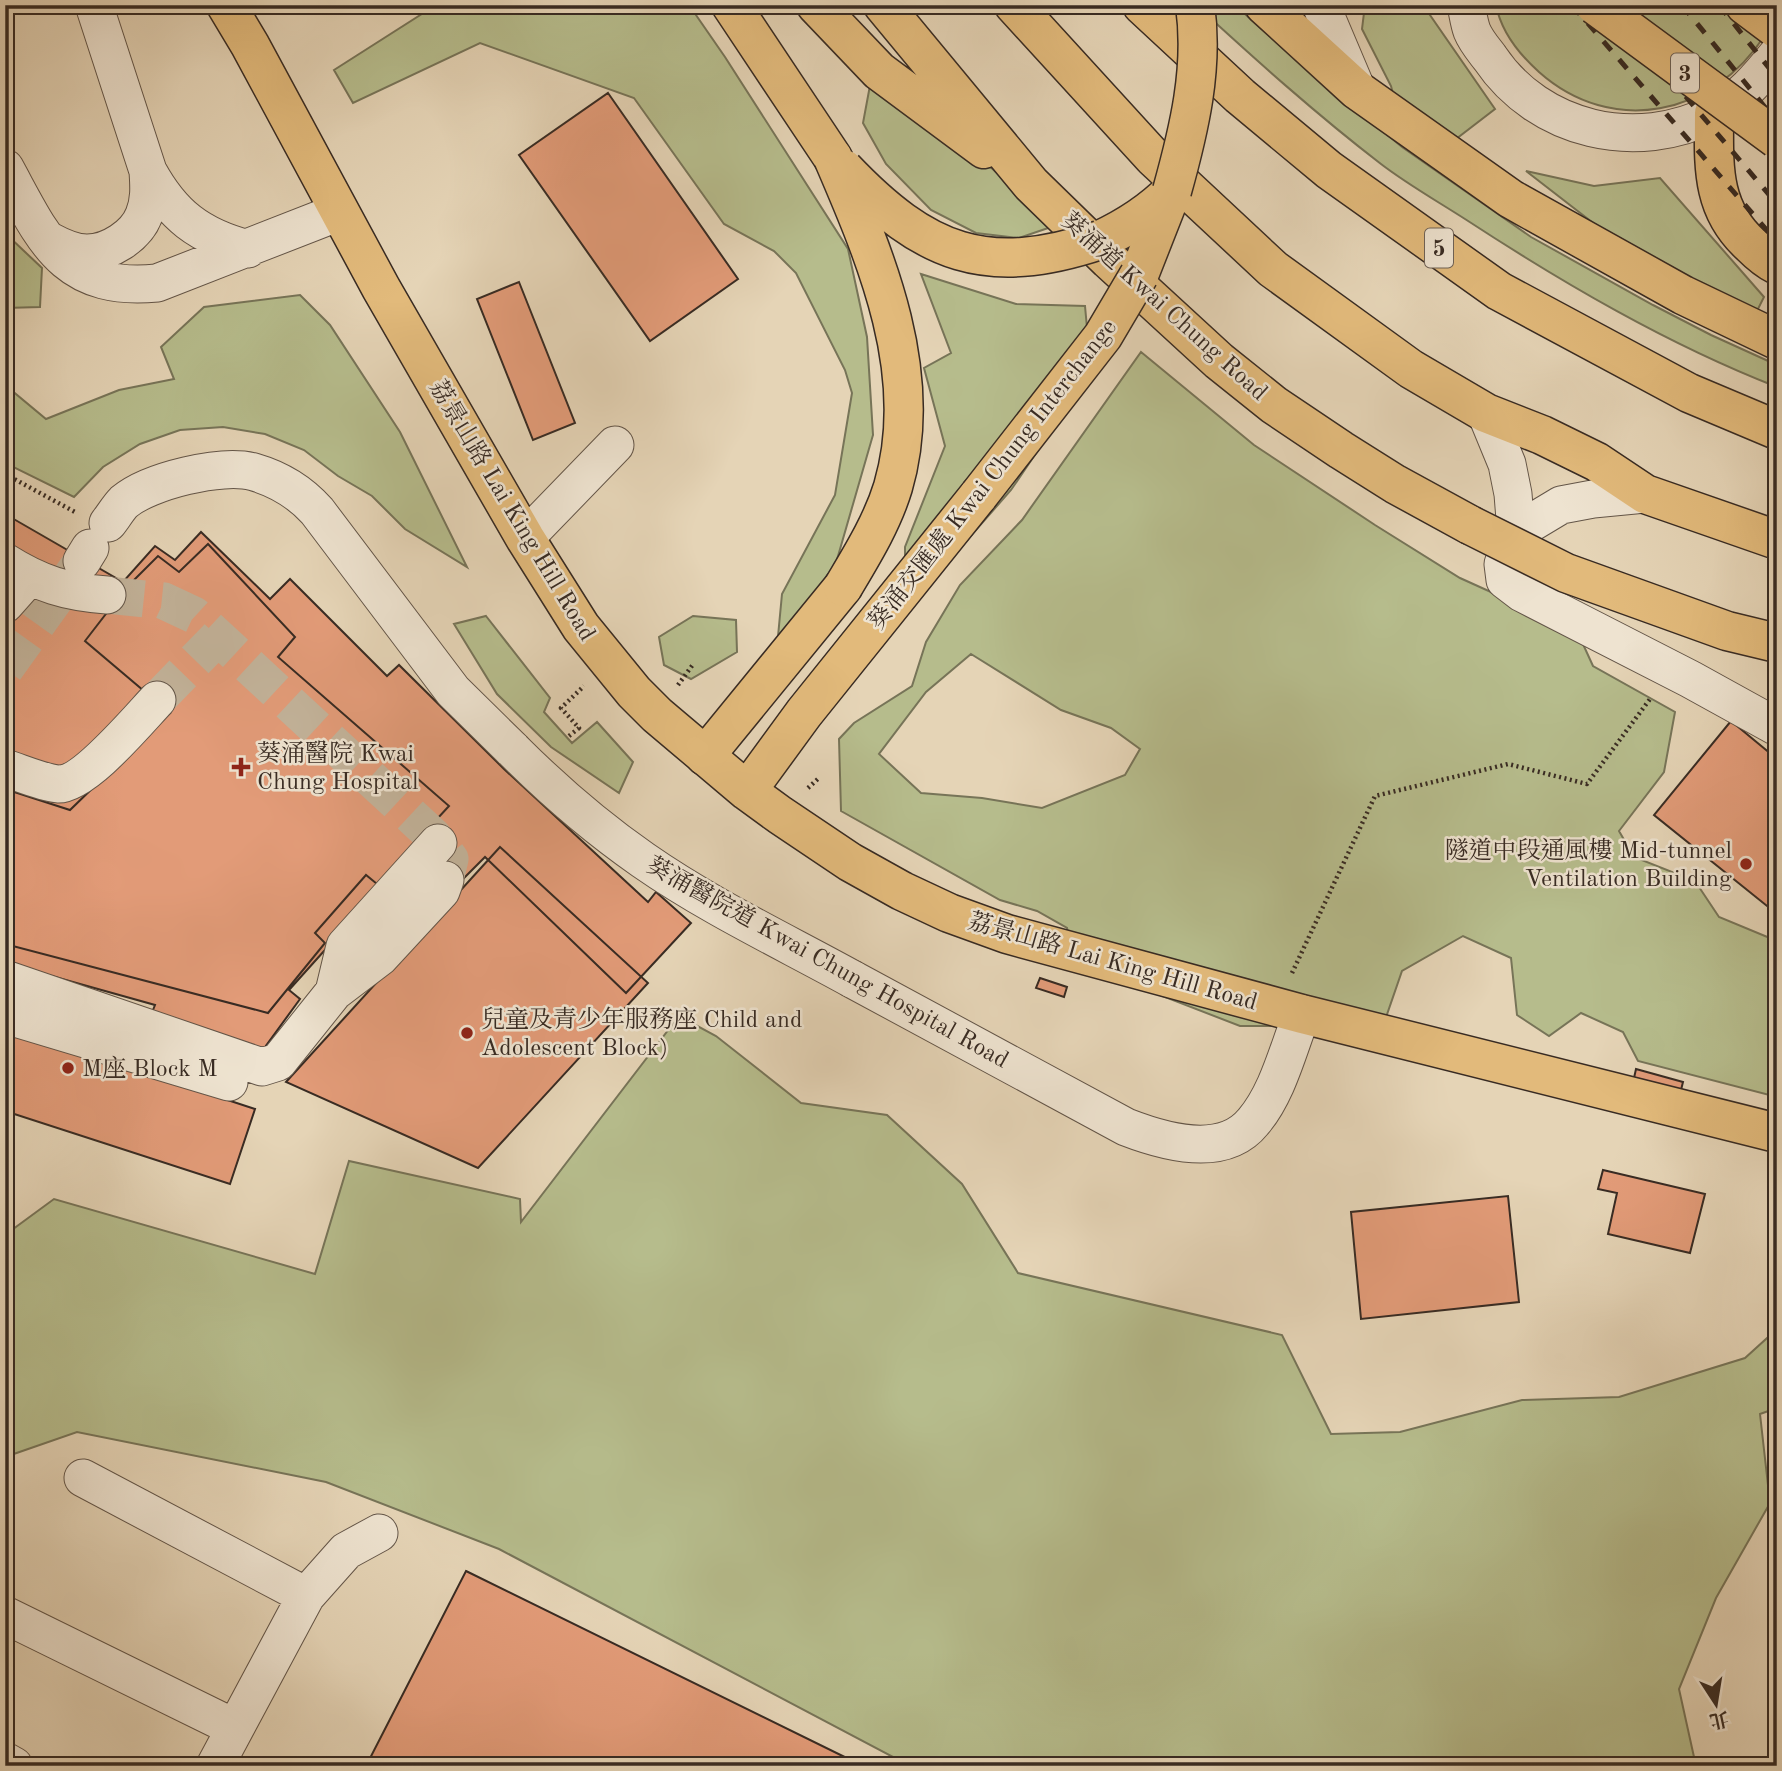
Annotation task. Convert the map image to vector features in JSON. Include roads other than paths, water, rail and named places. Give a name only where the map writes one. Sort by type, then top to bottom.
[{"type":"main road","name":"荔景山路 Lai King Hill Road","points":[[226,5],[339,212],[525,538],[580,627],[649,707],[747,791],[850,862],[902,891],[949,913],[1007,934],[1076,955],[1302,1014],[1777,1133]]},
{"type":"main road","points":[[731,5],[833,158],[867,193],[929,240],[964,253],[999,258],[1037,257],[1100,240],[1135,223],[1172,191]]},
{"type":"main road","points":[[816,5],[879,71],[1031,184]]},
{"type":"main road","name":"葵涌道 Kwai Chung Road","points":[[883,5],[1031,184],[1219,360],[1274,405],[1395,484],[1566,573],[1727,631],[1777,643]]},
{"type":"main road","points":[[1014,5],[1153,157],[1273,269],[1411,369],[1486,413],[1542,435],[1597,462],[1645,494],[1777,540]]},
{"type":"main road","name":"5","points":[[1142,5],[1240,96],[1329,170],[1499,291],[1689,393],[1777,430]]},
{"type":"main road","name":"葵涌交匯處 Kwai Chung Interchange","points":[[747,791],[804,713],[1103,336],[1139,275],[1172,191],[1194,105],[1199,31],[1195,5]]},
{"type":"main road","points":[[1264,5],[1357,90],[1511,199],[1683,295],[1777,340]]},
{"type":"main road","name":"3","points":[[1595,5],[1777,139]]},
{"type":"main road","points":[[1745,5],[1777,29]]},
{"type":"main road","points":[[1714,113],[1714,164],[1720,203],[1735,231],[1777,265]]},
{"type":"main road","points":[[705,757],[843,587],[874,535],[893,488],[903,437],[903,376],[893,321],[874,261],[833,158]]},
{"type":"street","points":[[94,5],[148,171],[161,194],[178,214],[211,236],[248,249]]},
{"type":"street","points":[[1321,5],[1357,90]]},
{"type":"street","points":[[1466,5],[1473,32],[1504,79],[1549,114],[1603,132],[1660,132],[1714,113],[1750,87],[1777,55]]},
{"type":"street","points":[[5,168],[43,237],[60,257],[81,272],[105,282],[131,286],[157,283],[339,212]]},
{"type":"street","points":[[43,237],[64,249],[87,253],[110,248],[129,236],[143,217],[149,195],[148,171]]},
{"type":"street","points":[[1486,413],[1507,464],[1513,494],[1516,532],[1503,564],[1505,580],[1522,593],[1777,727]]},
{"type":"street","points":[[525,538],[591,482],[615,446]]},
{"type":"street","name":"葵涌醫院道 Kwai Chung Hospital Road","points":[[90,537],[125,502],[160,483],[212,470],[252,471],[286,485],[303,496],[317,511],[453,691],[513,750],[601,829],[681,884],[1126,1127],[1158,1139],[1184,1144],[1212,1143],[1235,1136],[1251,1125],[1268,1101],[1302,1014]]},
{"type":"street","points":[[1516,532],[1560,505],[1645,494]]},
{"type":"street","points":[[5,604],[17,569],[40,582],[107,595]]},
{"type":"street","points":[[5,768],[59,784],[75,780],[96,764],[157,700]]},
{"type":"street","points":[[334,992],[345,946],[438,843]]},
{"type":"street","points":[[5,979],[262,1067],[278,1062],[334,992],[380,957],[441,891],[445,880]]},
{"type":"street","points":[[5,1015],[229,1082]]},
{"type":"street","points":[[83,1478],[306,1596]]},
{"type":"street","points":[[215,1766],[306,1596],[346,1551],[379,1533]]},
{"type":"street","points":[[5,1615],[235,1728]]},
{"type":"street","points":[[5,1762],[14,1766]]},
{"type":"tunnel","points":[[5,669],[80,564]]},
{"type":"tunnel","points":[[107,595],[164,601],[194,615],[433,836],[450,859],[445,880]]},
{"type":"tunnel","points":[[157,700],[218,637]]},
{"type":"railway","points":[[1572,5],[1777,242]]},
{"type":"railway","points":[[1608,5],[1777,204]]},
{"type":"railway","points":[[1682,5],[1777,122]]},
{"type":"railway","points":[[1719,5],[1777,78]]},
{"type":"place","name":"葵涌醫院 Kwai Chung Hospital","points":[[241,767]]},
{"type":"place","name":"隧道中段通風樓 Mid-tunnel Ventilation Building","points":[[1746,864]]},
{"type":"place","name":"兒童及青少年服務座 Child and Adolescent Block)","points":[[467,1033]]},
{"type":"place","name":"M座 Block M","points":[[68,1068]]}]
